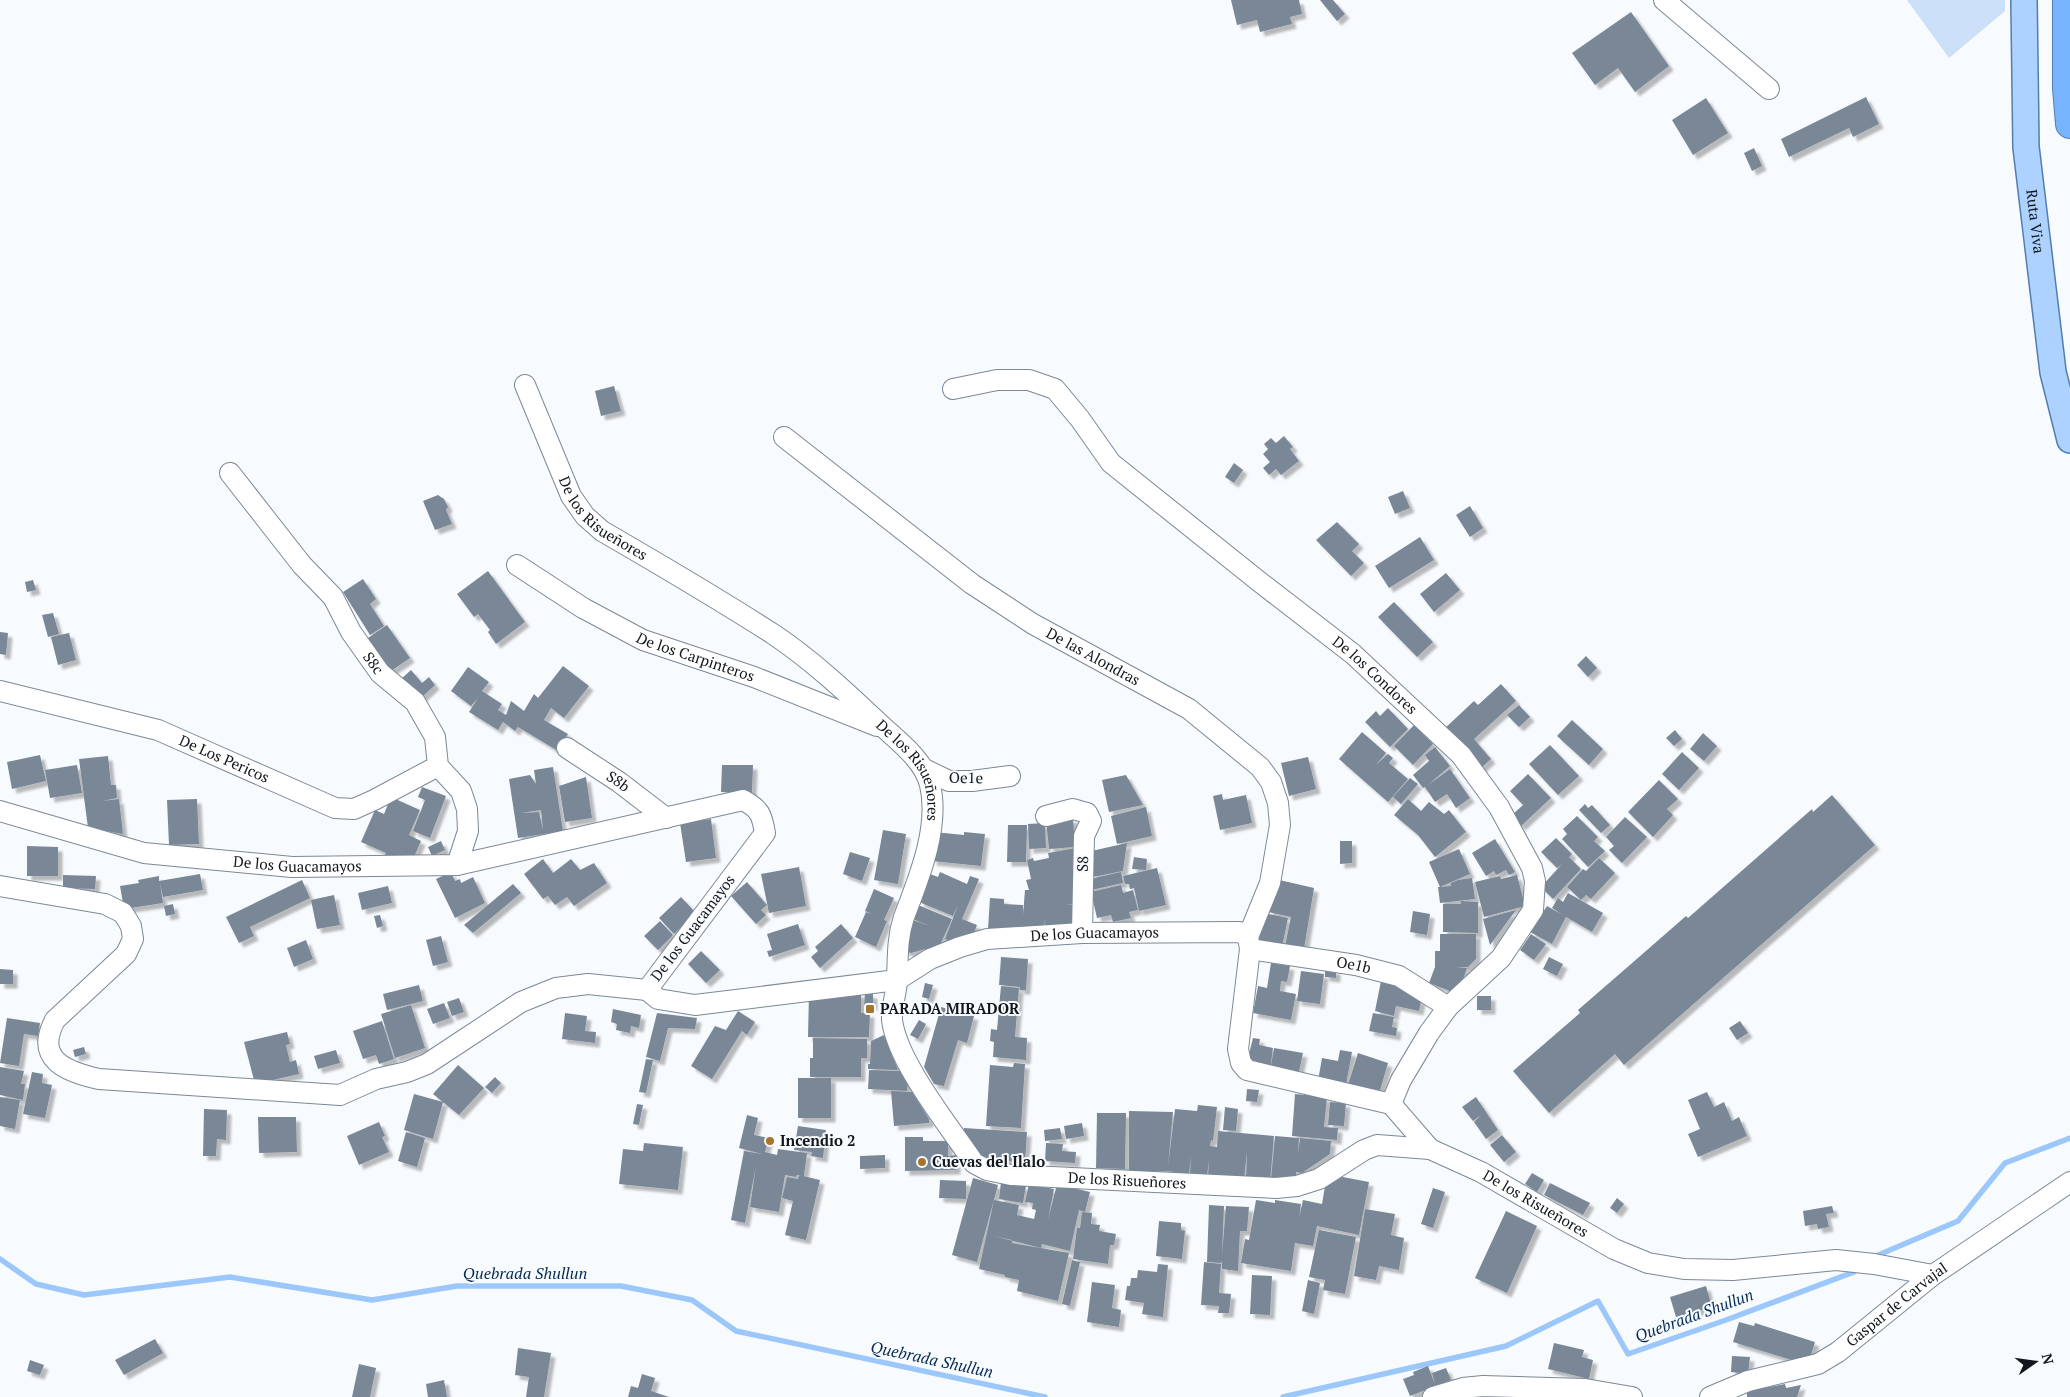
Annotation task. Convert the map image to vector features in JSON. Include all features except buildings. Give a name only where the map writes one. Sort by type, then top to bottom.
[{"type":"highway","points":[[2067,0],[2067,88],[2070,124]]},
{"type":"main road","name":"Ruta Viva","points":[[2024,0],[2026,147],[2053,372],[2070,440]]},
{"type":"street","points":[[1664,0],[1768,89]]},
{"type":"street","name":"De los Condores","points":[[953,389],[997,380],[1029,380],[1055,390],[1080,419],[1111,463],[1353,654],[1461,755],[1499,807],[1532,868],[1535,881],[1533,910],[1501,958],[1448,1006],[1429,1033],[1401,1080],[1391,1104]]},
{"type":"street","name":"De los Risueñores","points":[[526,385],[571,496],[585,516],[602,531],[774,635],[834,681],[924,769],[930,785],[933,816],[918,884],[903,920],[896,951],[898,980],[892,1019],[901,1050],[916,1077],[974,1163],[987,1170],[1011,1175],[1276,1188],[1297,1186],[1319,1179],[1364,1150],[1378,1145],[1430,1149],[1482,1172],[1614,1249],[1648,1263],[1684,1269],[1733,1270],[1836,1260],[1874,1264],[1933,1275]]},
{"type":"street","name":"De las Alondras","points":[[784,436],[972,584],[1033,624],[1189,710],[1260,766],[1270,782],[1278,802],[1280,825],[1270,883],[1249,943]]},
{"type":"street","name":"S8c","points":[[230,473],[302,565],[333,597],[351,632],[380,673],[415,702],[435,737],[438,766]]},
{"type":"street","name":"De los Carpinteros","points":[[517,565],[583,608],[642,640],[754,677],[886,730]]},
{"type":"street","name":"De Los Pericos","points":[[0,691],[158,730],[335,808],[354,809],[438,766]]},
{"type":"street","name":"S8b","points":[[567,748],[619,782],[666,818]]},
{"type":"street","points":[[438,766],[461,791],[467,809],[468,831],[457,865]]},
{"type":"street","name":"Oe1e","points":[[924,769],[949,780],[972,781],[1010,776]]},
{"type":"street","name":"De los Guacamayos","points":[[0,811],[144,853],[292,867],[457,865],[743,800],[755,807],[763,818],[765,833],[647,990],[658,999],[695,1005],[898,980],[930,959],[960,946],[987,939],[1082,933],[1240,932],[1249,943]]},
{"type":"street","name":"S8","points":[[1046,816],[1073,809],[1087,813],[1091,821],[1084,836],[1082,933]]},
{"type":"street","points":[[0,886],[105,904],[123,913],[131,926],[132,939],[126,954],[54,1020],[50,1030],[49,1047],[58,1064],[75,1074],[99,1079],[340,1094],[427,1064],[521,1002],[556,988],[588,984],[647,990]]},
{"type":"street","points":[[1249,943],[1238,1049],[1241,1063],[1247,1070],[1391,1104],[1430,1149]]},
{"type":"street","name":"Oe1b","points":[[1249,943],[1356,965],[1399,976],[1448,1006]]},
{"type":"street","name":"Gaspar de Carvajal","points":[[1710,1397],[1748,1381],[1818,1364],[1838,1352],[1933,1275],[2070,1182]]},
{"type":"street","points":[[1433,1397],[1463,1388],[1483,1386],[1632,1397]]},
{"type":"shaded area","points":[[1907,0],[2005,0],[2005,11],[1949,58]]},
{"type":"waterway","name":"Quebrada Shullun","points":[[1876,1256],[1958,1221],[2005,1163],[2070,1138]]},
{"type":"waterway","name":"Quebrada Shullun","points":[[0,1259],[36,1284],[84,1295],[230,1277],[372,1300],[457,1286],[621,1286],[692,1300],[736,1331],[1045,1397]]},
{"type":"waterway","name":"Quebrada Shullun","points":[[1283,1397],[1506,1346],[1598,1301],[1628,1354],[1854,1272]]},
{"type":"place","name":"PARADA MIRADOR","points":[[870,1009]]},
{"type":"place","name":"Incendio 2","points":[[770,1141]]},
{"type":"place","name":"Cuevas del Ilalo","points":[[922,1162]]}]
